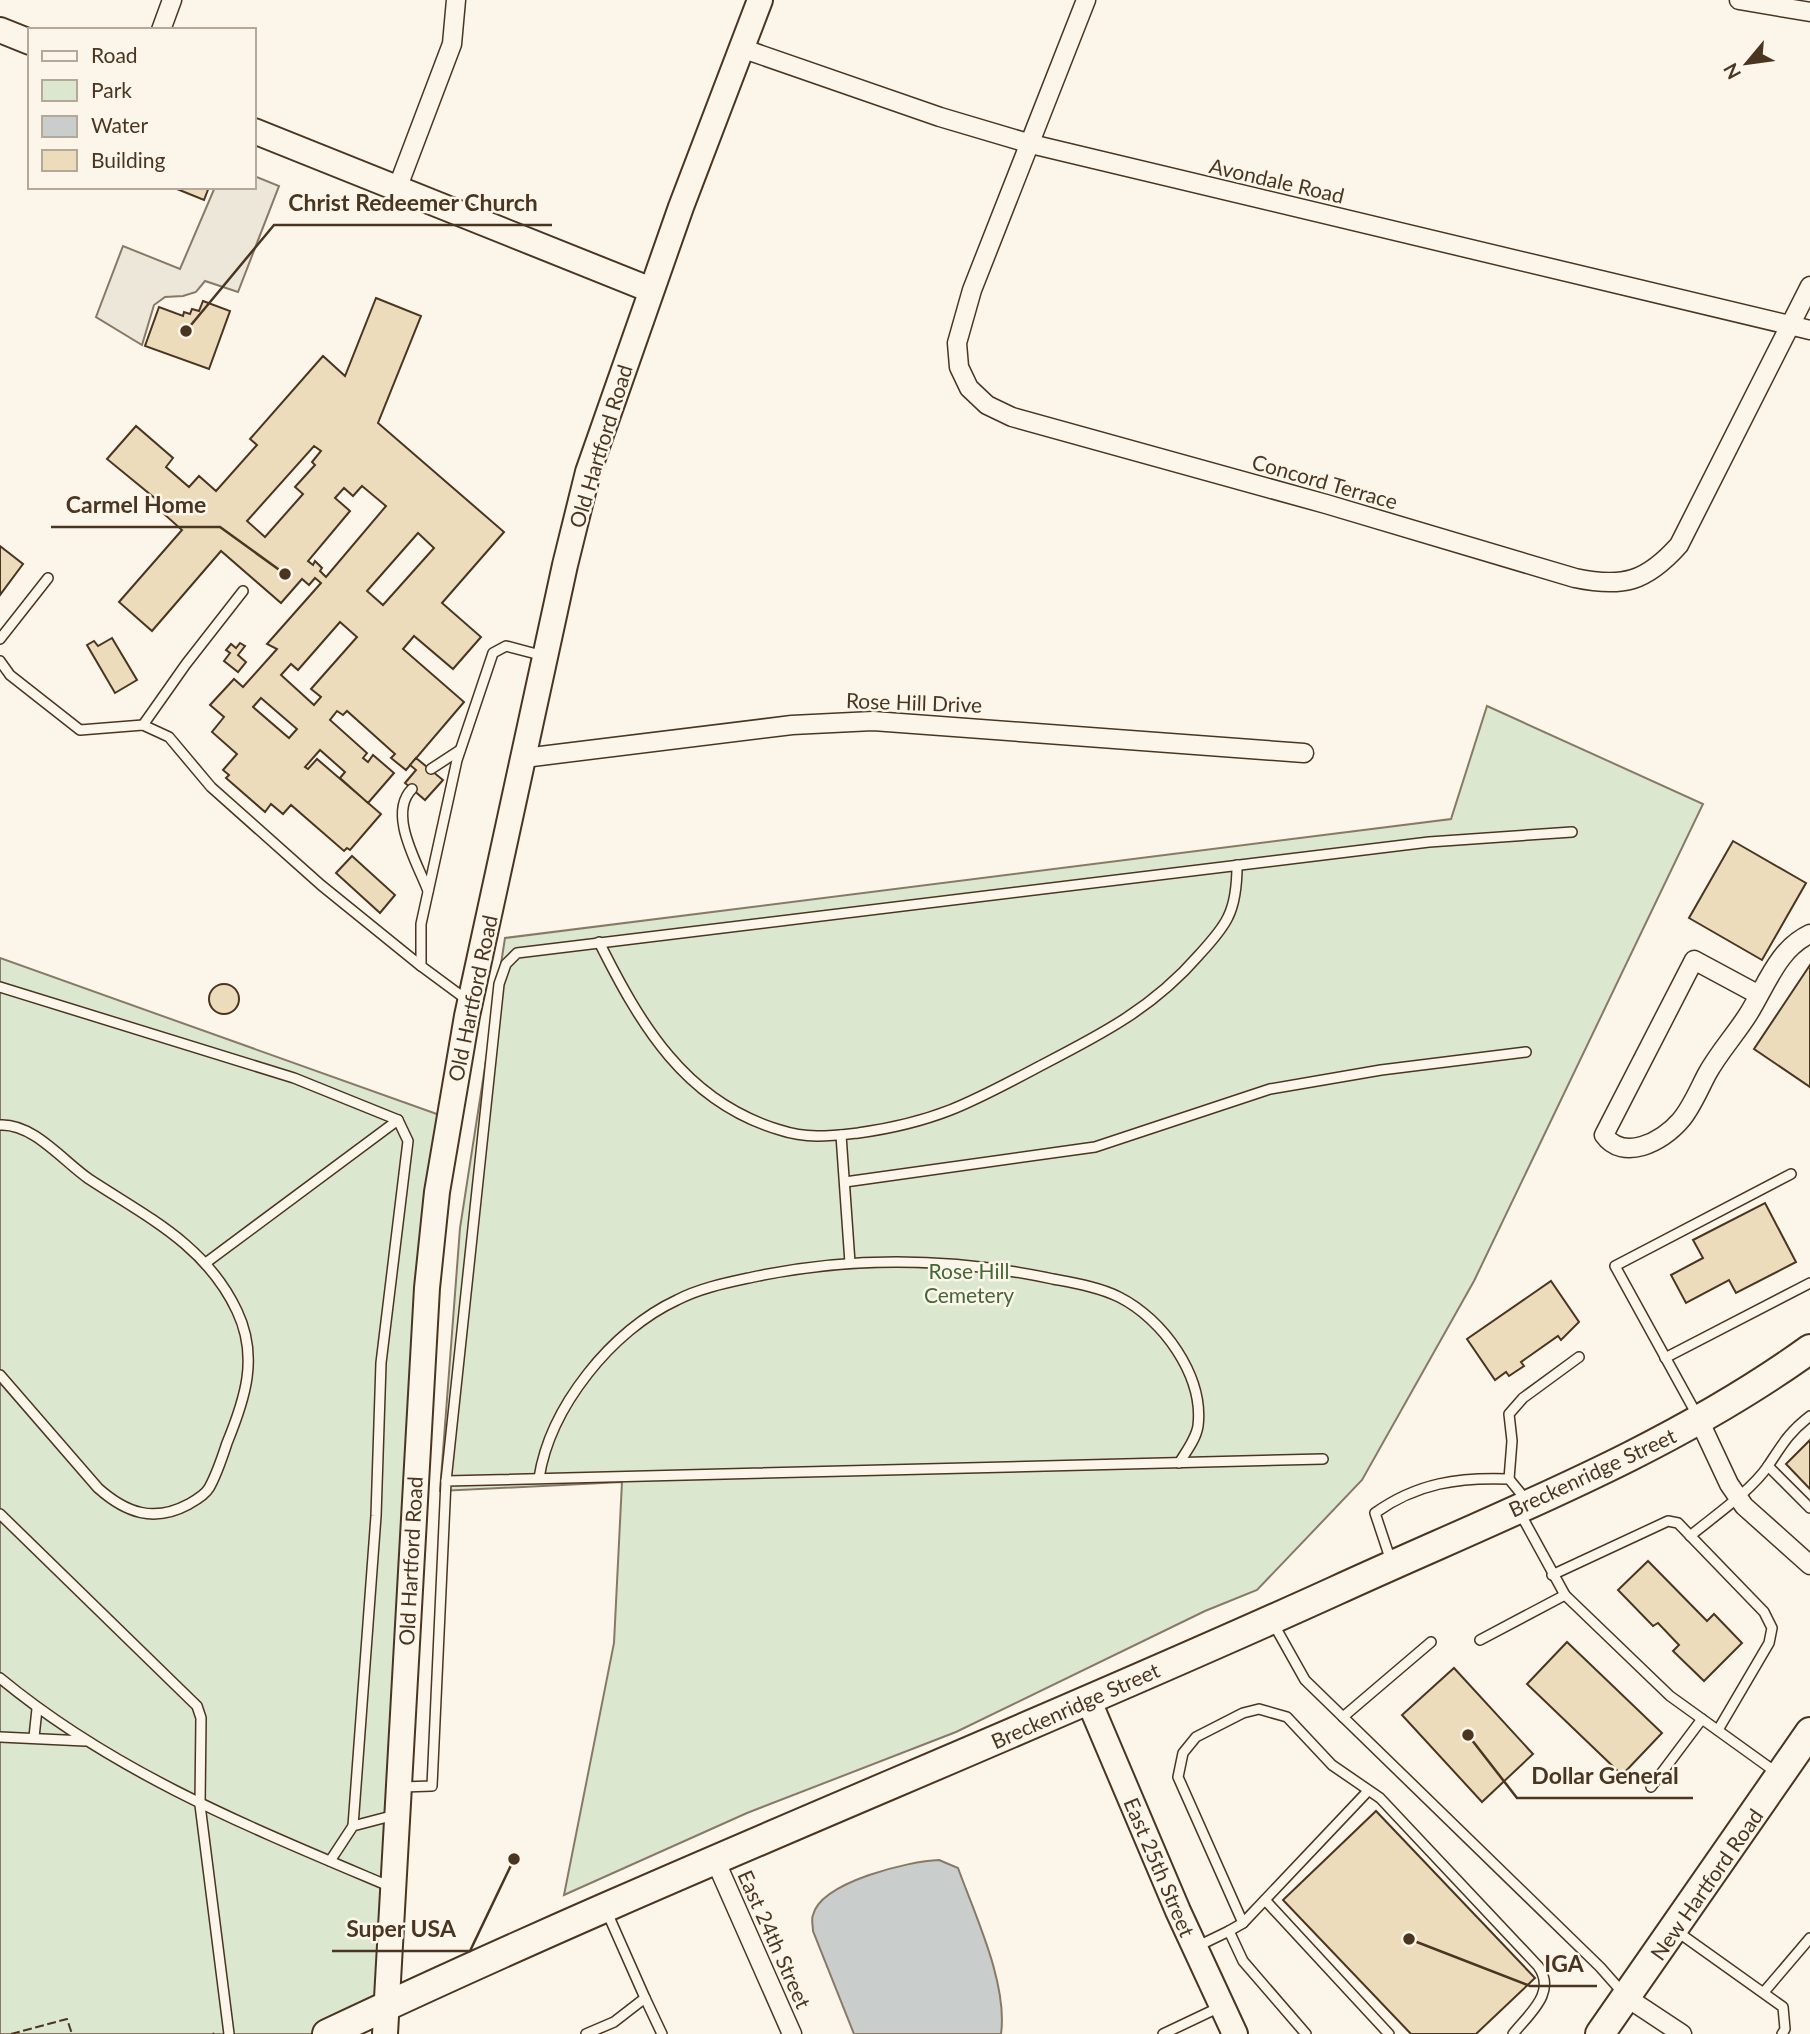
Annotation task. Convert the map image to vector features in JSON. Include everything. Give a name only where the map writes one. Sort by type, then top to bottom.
[{"type":"main road","name":"Old Hartford Road","points":[[385,2034],[427,1288],[437,1192],[470,1002],[588,472],[651,290],[760,0]]},
{"type":"main road","points":[[0,30],[28,40]]},
{"type":"main road","points":[[256,132],[651,290]]},
{"type":"main road","name":"Breckenridge Street","points":[[327,2034],[1271,1619],[1635,1454],[1699,1420],[1810,1349]]},
{"type":"main road","name":"East 25th Street","points":[[1088,1699],[1235,2034]]},
{"type":"main road","name":"New Hartford Road","points":[[1600,2034],[1810,1732]]},
{"type":"street","points":[[162,28],[172,0]]},
{"type":"street","points":[[397,189],[452,44],[456,0]]},
{"type":"street","name":"Concord Terrace","points":[[1086,0],[972,290],[957,343],[959,367],[969,388],[987,405],[1043,428],[1326,504],[1575,578],[1600,583],[1632,580],[1662,564],[1679,545],[1810,286]]},
{"type":"street","points":[[1739,0],[1810,12]]},
{"type":"street","name":"Avondale Road","points":[[741,48],[940,117],[1031,144],[1810,330]]},
{"type":"street","name":"Rose Hill Drive","points":[[524,758],[792,725],[873,720],[1304,753]]},
{"type":"street","points":[[1759,995],[1694,960],[1604,1135],[1612,1146],[1626,1150],[1652,1142],[1681,1121],[1717,1056],[1759,995],[1780,957],[1810,933]]},
{"type":"street","points":[[1699,1420],[1744,1506],[1810,1565]]},
{"type":"street","name":"East 24th Street","points":[[716,1862],[792,2034]]},
{"type":"street","points":[[1626,1997],[1682,2034]]},
{"type":"lane","points":[[0,639],[47,578]]},
{"type":"lane","points":[[143,725],[243,591]]},
{"type":"lane","points":[[421,966],[421,924],[460,750],[493,653],[506,646],[545,657]]},
{"type":"lane","points":[[0,661],[10,675],[80,730],[143,725],[169,737],[211,787],[321,885],[470,1002]]},
{"type":"lane","points":[[431,769],[460,750]]},
{"type":"lane","points":[[412,789],[402,806],[405,831],[429,892]]},
{"type":"lane","points":[[398,1787],[432,1786],[446,1480],[499,984],[506,964],[517,953],[1429,842],[1572,832]]},
{"type":"lane","points":[[599,942],[651,1038],[682,1072],[730,1109],[778,1130],[815,1138],[841,1135],[907,1126],[948,1114],[1000,1089],[1140,1011],[1180,977],[1228,917],[1237,887],[1237,865]]},
{"type":"lane","points":[[0,987],[294,1078],[398,1120],[408,1141],[381,1363],[376,1516],[353,1826],[330,1861]]},
{"type":"lane","points":[[845,1182],[1095,1147],[1270,1089],[1319,1079],[1527,1052]]},
{"type":"lane","points":[[207,1262],[398,1120]]},
{"type":"lane","points":[[0,1125],[12,1124],[35,1137],[87,1178],[158,1220],[207,1262],[238,1312],[249,1346],[249,1380],[208,1490],[174,1512],[152,1516],[115,1503],[0,1375]]},
{"type":"lane","points":[[841,1135],[850,1263]]},
{"type":"lane","points":[[1699,1420],[1615,1266],[1791,1174]]},
{"type":"lane","points":[[539,1478],[548,1439],[574,1393],[608,1352],[657,1312],[699,1290],[789,1270],[850,1263],[945,1262],[1013,1270],[1119,1297],[1162,1331],[1193,1382],[1198,1409],[1198,1429],[1178,1463]]},
{"type":"lane","points":[[1665,1357],[1810,1283]]},
{"type":"lane","points":[[1579,1357],[1523,1398],[1509,1414],[1513,1441],[1509,1479],[1523,1505],[1552,1575],[1565,1595],[1670,1696],[1781,1776]]},
{"type":"lane","points":[[1690,1536],[1738,1496],[1768,1466],[1773,1454],[1794,1428],[1810,1416]]},
{"type":"lane","points":[[446,1480],[1323,1460]]},
{"type":"lane","points":[[1768,1466],[1810,1508]]},
{"type":"lane","points":[[1392,1565],[1375,1513],[1397,1498],[1463,1478],[1509,1479]]},
{"type":"lane","points":[[0,1514],[197,1706],[201,1718],[200,1805],[229,2034]]},
{"type":"lane","points":[[1552,1575],[1668,1521],[1678,1523],[1764,1612],[1772,1628],[1769,1643],[1718,1730]]},
{"type":"lane","points":[[1480,1640],[1565,1595]]},
{"type":"lane","points":[[1271,1619],[1305,1680],[1600,1967],[1626,1997]]},
{"type":"lane","points":[[1343,1717],[1431,1642]]},
{"type":"lane","points":[[0,1678],[37,1709],[200,1805],[393,1888]]},
{"type":"lane","points":[[34,1737],[37,1709]]},
{"type":"lane","points":[[1243,1923],[1178,1777],[1183,1753],[1196,1737],[1244,1713],[1259,1709],[1287,1717],[1332,1765],[1380,1798],[1546,1978],[1546,1991],[1513,2034]]},
{"type":"lane","points":[[1651,1787],[1702,1719]]},
{"type":"lane","points":[[0,1738],[34,1737],[90,1742]]},
{"type":"lane","points":[[1195,1948],[1243,1923],[1368,1791]]},
{"type":"lane","points":[[353,1826],[396,1815]]},
{"type":"lane","points":[[1265,1900],[1389,2034]]},
{"type":"lane","points":[[606,1910],[662,2034]]},
{"type":"lane","points":[[1674,1929],[1783,2007],[1785,2029],[1782,2034]]},
{"type":"lane","points":[[1229,1931],[1243,1961],[1306,2034]]},
{"type":"lane","points":[[1764,1992],[1810,1938]]},
{"type":"lane","points":[[586,2034],[614,2022],[645,1998]]},
{"type":"lane","points":[[1163,2034],[1222,2006]]},
{"type":"green space","name":"Rose Hill Cemetery","points":[[1487,706],[1703,804],[1474,1281],[1362,1480],[1257,1590],[1205,1611],[956,1732],[747,1813],[564,1895],[614,1643],[622,1482],[440,1491],[460,1228],[505,938],[1451,819]]},
{"type":"green space","points":[[0,958],[448,1118],[386,2006],[327,2034],[0,2034]]},
{"type":"shaded area","points":[[256,177],[279,186],[238,292],[205,281],[196,292],[165,297],[154,305],[142,345],[96,317],[123,246],[180,269],[214,189],[256,189]]},
{"type":"water","points":[[939,1860],[958,1868],[981,1928],[1000,1994],[1001,2034],[854,2034],[813,1931],[813,1915],[819,1903],[848,1883],[888,1869]]},
{"type":"building","points":[[177,189],[208,189],[204,200]]},
{"type":"building","points":[[376,298],[421,316],[378,423],[504,532],[442,603],[481,637],[453,669],[414,636],[403,649],[464,702],[406,770],[391,758],[395,754],[347,711],[343,715],[337,711],[330,720],[367,753],[363,758],[368,762],[373,755],[394,773],[368,803],[381,814],[350,850],[347,848],[344,851],[291,805],[283,814],[271,804],[265,812],[226,778],[229,775],[223,770],[237,754],[212,732],[224,717],[210,705],[234,679],[243,687],[277,649],[267,644],[321,583],[315,578],[309,585],[302,579],[281,603],[221,551],[152,631],[119,602],[182,530],[164,514],[168,509],[107,459],[136,426],[173,458],[166,467],[189,487],[199,476],[216,491],[257,445],[250,439],[323,356],[345,376]],"holes":[[[314,446],[321,451],[312,462],[315,465],[295,487],[303,494],[265,537],[247,521]],[[362,486],[386,506],[326,577],[315,561],[313,565],[308,561],[350,511],[335,498],[344,488],[353,496]],[[418,533],[434,548],[383,605],[367,591]],[[340,622],[357,637],[311,689],[321,697],[314,705],[281,675],[291,664],[298,670]],[[261,698],[297,729],[289,738],[253,707]],[[320,750],[345,772],[340,778],[363,798],[317,759],[308,769],[305,767]]]},
{"type":"building","points":[[203,301],[230,311],[209,369],[145,346],[159,307],[183,316],[184,312],[190,314],[192,309],[199,311]]},
{"type":"building","points":[[0,546],[23,564],[0,595]]},
{"type":"building","points":[[112,638],[137,680],[115,693],[87,645],[94,641],[98,646]]},
{"type":"building","points":[[240,643],[245,646],[238,655],[246,662],[238,672],[224,661],[230,653],[226,650],[231,644],[236,648]]},
{"type":"building","points":[[416,758],[443,780],[425,800],[405,783],[416,770],[410,765]]},
{"type":"building","points":[[1733,841],[1806,883],[1762,960],[1689,918]]},
{"type":"building","points":[[352,856],[395,895],[380,913],[336,873]]},
{"type":"building","points":[[1810,965],[1810,1087],[1754,1049]]},
{"type":"building","points":[[224,984],[235,988],[239,999],[235,1010],[224,1014],[213,1010],[209,999],[213,988]]},
{"type":"building","points":[[1765,1203],[1796,1262],[1736,1293],[1729,1280],[1686,1303],[1671,1275],[1703,1258],[1693,1240]]},
{"type":"building","points":[[1551,1281],[1579,1322],[1561,1340],[1558,1336],[1521,1362],[1524,1366],[1509,1376],[1506,1372],[1495,1380],[1467,1339]]},
{"type":"building","points":[[1810,1440],[1810,1489],[1786,1464]]},
{"type":"building","points":[[1648,1561],[1707,1621],[1714,1614],[1742,1643],[1704,1681],[1673,1651],[1679,1645],[1658,1623],[1653,1626],[1618,1590]]},
{"type":"building","points":[[1567,1642],[1662,1733],[1622,1775],[1527,1684]]},
{"type":"building","points":[[1454,1668],[1533,1754],[1482,1802],[1402,1715]]},
{"type":"building","points":[[1376,1811],[1535,1978],[1476,2034],[1411,2034],[1283,1900]]},
{"type":"fence","points":[[11,2034],[67,2019],[72,2034]]},
{"type":"place","name":"Christ Redeemer Church","points":[[186,331]]},
{"type":"place","name":"Carmel Home","points":[[285,574]]},
{"type":"place","name":"Dollar General","points":[[1468,1735]]},
{"type":"place","name":"Super USA","points":[[514,1859]]},
{"type":"place","name":"IGA","points":[[1409,1939]]}]
